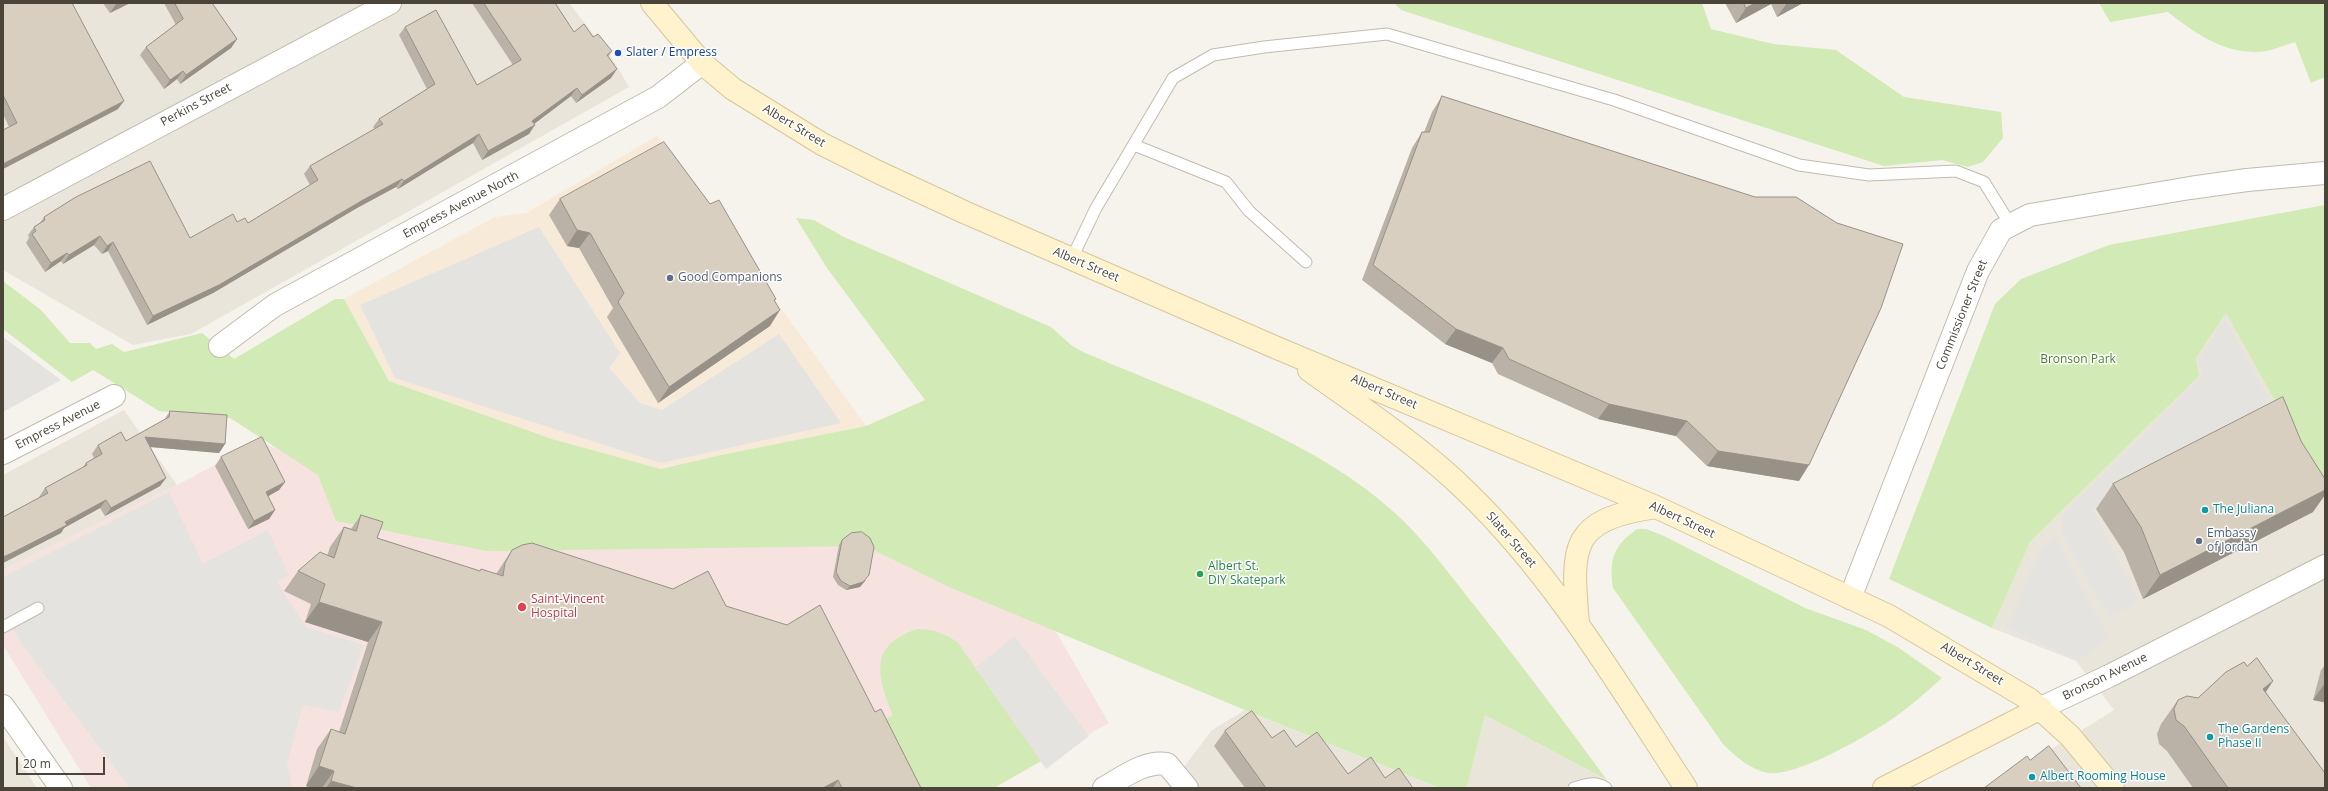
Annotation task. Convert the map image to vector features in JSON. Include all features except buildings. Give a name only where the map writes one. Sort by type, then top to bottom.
[{"type":"main road","name":"Albert Street","points":[[652,3],[702,63],[733,89],[822,144],[957,209],[1277,348],[1656,507],[1850,598],[1926,637],[2030,699],[2070,736],[2113,788]]},
{"type":"main road","name":"Slater Street","points":[[1277,348],[1419,449],[1467,491],[1506,531],[1542,575],[1578,624],[1686,788]]},
{"type":"main road","points":[[1578,624],[1575,585],[1575,554],[1586,534],[1609,518],[1630,511],[1656,507]]},
{"type":"main road","name":"Bronson Avenue","points":[[1884,788],[2041,708]]},
{"type":"street","name":"Perkins Street","points":[[3,208],[390,3]]},
{"type":"street","name":"Empress Avenue North","points":[[220,346],[275,305],[658,97],[702,63]]},
{"type":"street","name":"Commissioner Street","points":[[1850,598],[1978,271],[2001,230],[2030,215],[2078,205],[2247,180],[2322,171]]},
{"type":"street","name":"Empress Avenue","points":[[3,453],[114,396]]},
{"type":"street","name":"Bronson Avenue","points":[[2041,708],[2116,673],[2325,566]]},
{"type":"street","points":[[3,706],[61,788]]},
{"type":"street","points":[[1104,788],[1148,765],[1158,762],[1167,764],[1187,788]]},
{"type":"lane","points":[[1072,258],[1096,208],[1173,78],[1213,55],[1387,34],[1614,100],[1800,165],[1869,175],[1956,172],[1984,182],[2010,224]]},
{"type":"lane","points":[[1134,145],[1226,182],[1249,211],[1306,262]]},
{"type":"lane","points":[[3,628],[38,608]]},
{"type":"lane","points":[[1574,788],[1599,783],[1606,788]]},
{"type":"shaded area","points":[[3,3],[569,3],[612,58],[629,87],[191,334],[133,345],[3,270]]},
{"type":"shaded area","points":[[657,136],[866,426],[721,455],[661,469],[552,439],[389,381],[344,299],[495,217],[526,213]]},
{"type":"shaded area","points":[[539,227],[620,353],[609,368],[640,403],[662,410],[779,334],[841,423],[661,463],[395,378],[360,305]]},
{"type":"shaded area","points":[[2226,313],[2272,396],[2325,482],[2325,788],[1982,788],[2034,760],[2114,710],[2076,661],[1992,628],[2030,542],[2199,376],[2196,358]]},
{"type":"shaded area","points":[[2225,319],[2268,397],[2250,420],[2092,509],[2139,601],[2109,618],[2062,533],[2062,516],[2202,376],[2199,359]]},
{"type":"shaded area","points":[[3,337],[61,380],[3,412]]},
{"type":"shaded area","points":[[124,410],[177,485],[3,570],[3,475]]},
{"type":"shaded area","name":"Saint-Vincent Hospital","points":[[259,441],[363,487],[1014,560],[1109,723],[994,788],[91,788],[3,645],[3,570],[177,485]]},
{"type":"shaded area","points":[[169,492],[203,564],[268,530],[289,575],[277,582],[306,627],[364,645],[339,712],[303,705],[287,765],[292,788],[130,788],[25,649],[3,612],[3,577]]},
{"type":"shaded area","points":[[2056,537],[2109,639],[2078,660],[2007,628],[2042,547]]},
{"type":"shaded area","points":[[1015,636],[1089,736],[1046,769],[976,667]]},
{"type":"shaded area","points":[[1245,710],[1440,788],[1168,788],[1212,730]]},
{"type":"shaded area","points":[[1485,715],[1607,780],[1614,788],[1467,788]]},
{"type":"shaded area","points":[[3,737],[37,788],[3,788]]},
{"type":"green space","points":[[1394,3],[1702,3],[1711,29],[1773,44],[1836,50],[1904,97],[2001,112],[2003,138],[1983,162],[1968,167],[1942,160],[1884,166],[1401,10]]},
{"type":"green space","points":[[2099,3],[2325,3],[2325,77],[2311,83],[2295,42],[2259,52],[2241,51],[2218,44],[2208,39],[2187,27],[2168,12],[2110,22]]},
{"type":"green space","name":"Bronson Park","points":[[2325,205],[2325,482],[2272,396],[2226,313],[2196,358],[2199,376],[2030,542],[1992,628],[1889,579],[1995,304],[2021,279],[2109,245]]},
{"type":"green space","points":[[796,218],[814,220],[844,237],[1051,327],[1071,345],[1083,352],[1205,402],[1246,421],[1327,463],[1363,487],[1406,523],[1436,558],[1525,670],[1607,780],[1485,715],[1467,788],[1440,788],[1245,710],[949,587],[865,546],[487,551],[336,521],[318,475],[230,418],[159,411],[93,370],[72,382],[3,329],[3,281],[41,310],[70,343],[90,343],[96,349],[112,344],[124,352],[202,333],[234,359],[335,299],[344,299],[389,381],[552,439],[661,469],[721,455],[866,426],[925,400],[827,268]]},
{"type":"green space","points":[[1637,529],[1646,529],[1664,536],[1805,608],[1866,630],[1899,648],[1942,678],[1895,717],[1869,734],[1834,753],[1798,768],[1782,772],[1769,773],[1756,769],[1738,757],[1723,744],[1613,588],[1612,569],[1614,554],[1623,541]]},
{"type":"green space","points":[[917,629],[939,632],[958,643],[1041,761],[994,788],[897,788],[867,728],[893,715],[883,688],[881,675],[881,664],[884,653],[890,644],[901,636]]},
{"type":"place","name":"Slater / Empress","points":[[618,53]]},
{"type":"place","name":"Good Companions","points":[[670,278]]},
{"type":"place","name":"The Juliana","points":[[2205,510]]},
{"type":"place","name":"Embassy of Jordan","points":[[2199,541]]},
{"type":"place","name":"Albert St. DIY Skatepark","points":[[1200,574]]},
{"type":"place","name":"Saint-Vincent Hospital","points":[[522,607]]},
{"type":"place","name":"The Gardens Phase II","points":[[2210,737]]},
{"type":"place","name":"Albert Rooming House","points":[[2032,777]]}]
